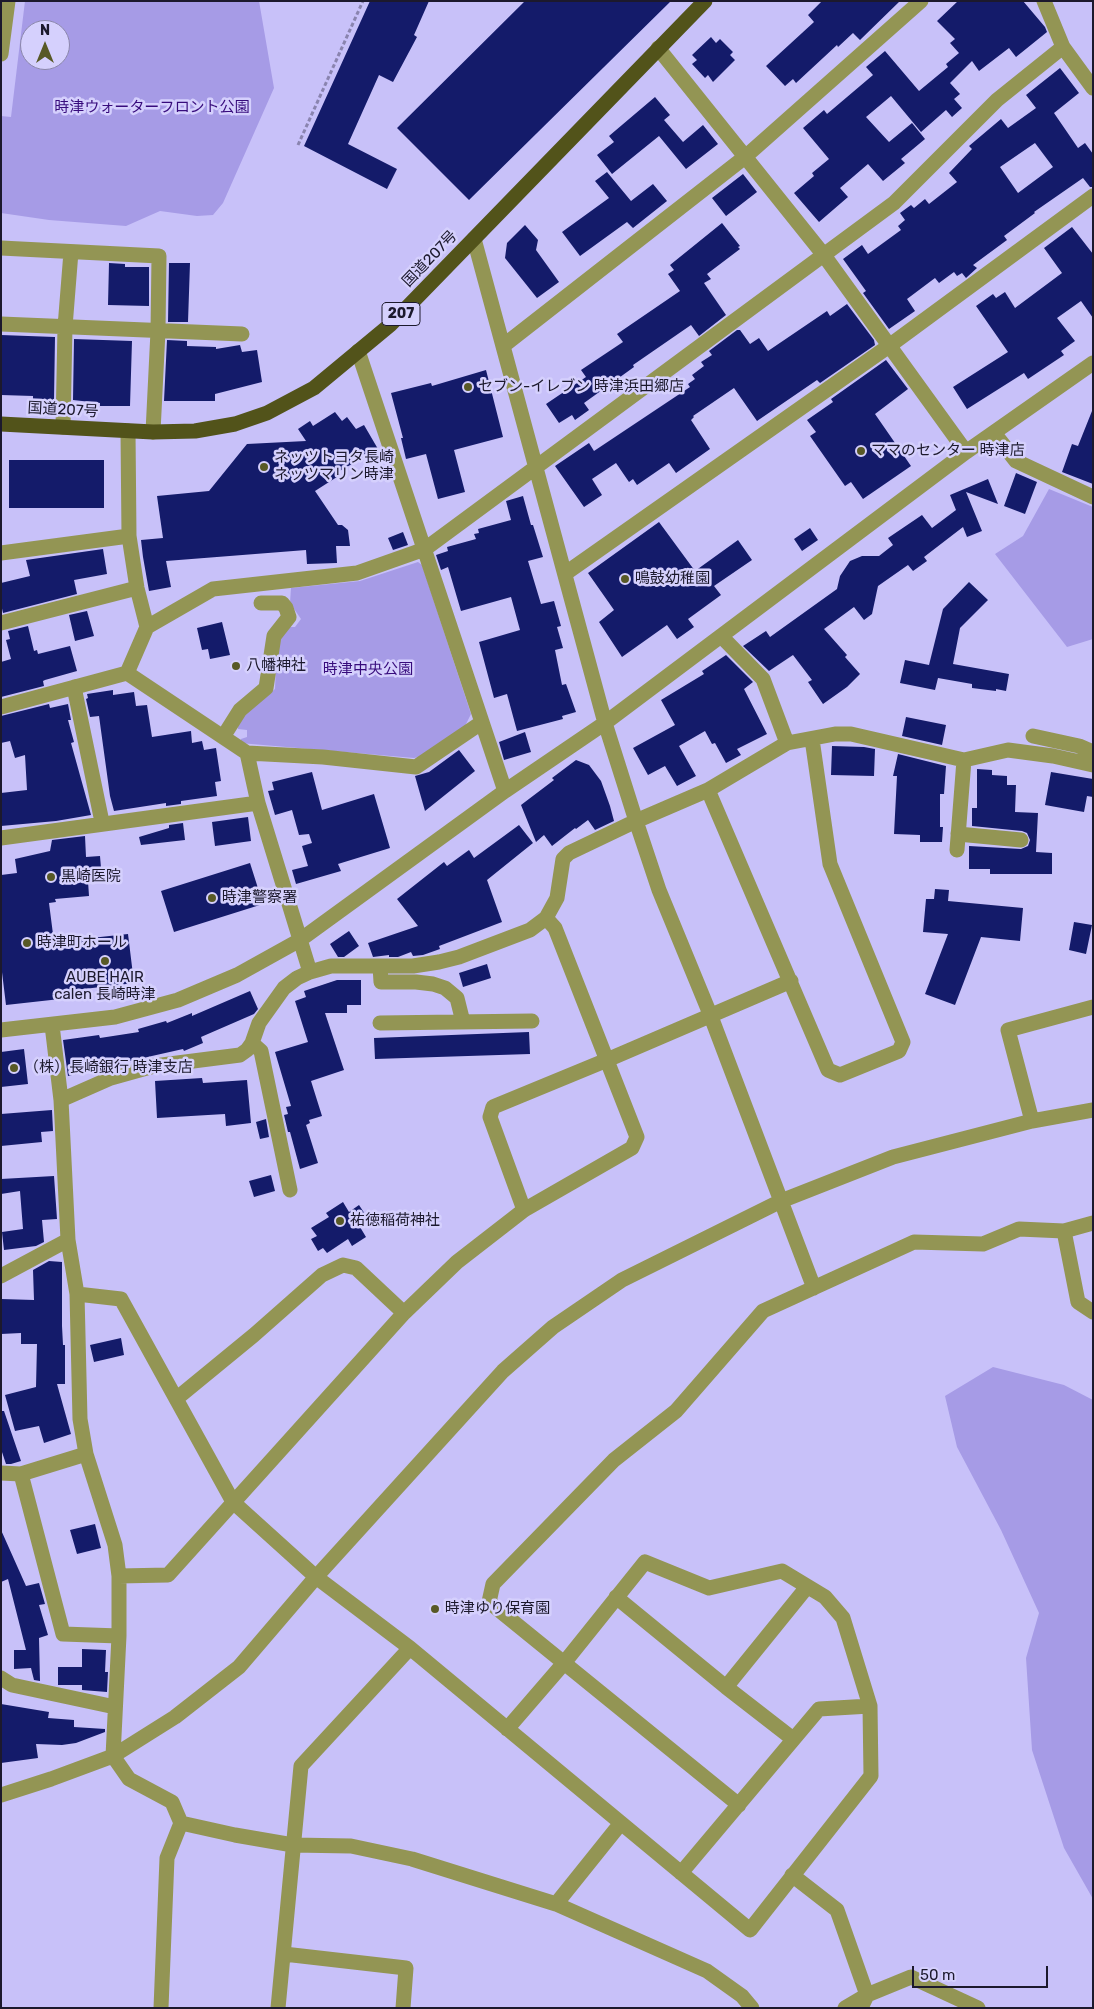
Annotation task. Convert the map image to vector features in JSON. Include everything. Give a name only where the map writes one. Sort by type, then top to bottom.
[{"type":"highway","name":"国道207号","points":[[1,424],[153,432],[195,431],[235,424],[267,413],[314,388],[390,325],[705,1]]},
{"type":"street","points":[[1,54],[8,1]]},
{"type":"street","points":[[503,346],[745,157],[921,1]]},
{"type":"street","points":[[1044,1],[1063,47],[1093,88]]},
{"type":"street","points":[[127,673],[147,627],[212,589],[357,573],[425,548],[894,203],[997,100],[1063,47]]},
{"type":"street","points":[[658,48],[823,254],[966,452]]},
{"type":"street","points":[[566,573],[889,346],[1093,196]]},
{"type":"street","points":[[474,239],[566,573],[605,723],[636,821],[659,890],[710,1014],[814,1288]]},
{"type":"street","points":[[1,248],[159,256],[158,331],[153,432]]},
{"type":"street","points":[[63,427],[65,327],[71,252]]},
{"type":"street","points":[[1,324],[242,334]]},
{"type":"street","points":[[358,351],[505,791]]},
{"type":"street","points":[[1,1030],[115,1017],[178,1000],[237,975],[300,940],[505,791],[605,723],[966,452],[1093,363]]},
{"type":"street","points":[[128,431],[129,536],[137,588],[147,627]]},
{"type":"street","points":[[994,433],[1016,461],[1093,497]]},
{"type":"street","points":[[1,553],[129,536]]},
{"type":"street","points":[[1,624],[137,588]]},
{"type":"street","points":[[223,737],[240,710],[266,688],[274,636],[289,617],[282,603],[261,603]]},
{"type":"street","points":[[721,636],[763,679],[786,743]]},
{"type":"street","points":[[1,707],[127,673],[247,753],[324,757],[416,767],[482,723]]},
{"type":"street","points":[[74,687],[102,822]]},
{"type":"street","points":[[61,1100],[111,1078],[154,1066],[240,1055],[252,1043],[259,1023],[284,988],[297,978],[310,972],[331,966],[413,966],[459,957],[530,930],[546,918],[557,898],[563,859],[569,852],[708,790],[786,743],[835,734],[851,734],[964,760],[1008,750],[1068,758],[1093,765]]},
{"type":"street","points":[[1033,736],[1079,746],[1093,752]]},
{"type":"street","points":[[708,790],[828,1070],[840,1075],[899,1051],[903,1042],[830,864],[812,739]]},
{"type":"street","points":[[247,753],[258,802],[310,972]]},
{"type":"street","points":[[957,850],[964,760]]},
{"type":"street","points":[[1,838],[102,822],[258,802]]},
{"type":"street","points":[[958,834],[1021,840]]},
{"type":"street","points":[[119,1576],[168,1575],[404,1313],[457,1262],[524,1210],[632,1148],[637,1137],[556,928],[546,918]]},
{"type":"street","points":[[380,966],[381,982],[433,984],[445,988],[457,998],[463,1022]]},
{"type":"street","points":[[524,1210],[490,1117],[493,1107],[791,981]]},
{"type":"street","points":[[1032,1121],[1008,1030],[1093,1007]]},
{"type":"street","points":[[380,1023],[532,1021]]},
{"type":"street","points":[[52,1025],[61,1100],[68,1240],[77,1294],[80,1403],[86,1454],[115,1545],[119,1576],[119,1636],[113,1756],[129,1779],[172,1802],[182,1823],[167,1858],[161,2008]]},
{"type":"street","points":[[252,1043],[261,1052],[290,1190]]},
{"type":"street","points":[[1,1795],[51,1780],[113,1756],[175,1717],[239,1667],[316,1577],[503,1371],[553,1327],[622,1280],[781,1201],[893,1157],[1032,1121],[1093,1110]]},
{"type":"street","points":[[739,1805],[489,1602],[493,1584],[614,1460],[676,1411],[763,1311],[914,1242],[983,1244],[1019,1229],[1064,1231],[1093,1223]]},
{"type":"street","points":[[1064,1231],[1078,1302],[1093,1312]]},
{"type":"street","points":[[1,1276],[68,1240]]},
{"type":"street","points":[[176,1399],[254,1335],[322,1275],[343,1265],[356,1268],[404,1313]]},
{"type":"street","points":[[77,1294],[121,1299],[233,1502],[316,1577],[410,1648],[507,1729],[750,1930],[871,1776],[870,1706],[843,1618],[825,1597],[782,1571],[709,1588],[644,1562],[564,1663],[507,1729]]},
{"type":"street","points":[[1,1472],[21,1474],[86,1454]]},
{"type":"street","points":[[21,1474],[63,1634],[119,1636]]},
{"type":"street","points":[[726,1687],[807,1587]]},
{"type":"street","points":[[616,1597],[726,1687],[793,1738]]},
{"type":"street","points":[[278,2008],[301,1766],[410,1648]]},
{"type":"street","points":[[1,1678],[12,1684],[115,1707]]},
{"type":"street","points":[[681,1873],[818,1709],[870,1706]]},
{"type":"street","points":[[182,1823],[235,1835],[294,1845],[351,1846],[412,1859],[556,1904],[707,1971],[742,1996],[752,2008]]},
{"type":"street","points":[[556,1904],[621,1823]]},
{"type":"street","points":[[792,1875],[837,1910],[864,2001]]},
{"type":"street","points":[[284,1954],[406,1968],[403,2008]]},
{"type":"street","points":[[845,2008],[911,1978],[978,2008]]},
{"type":"path","points":[[298,145],[363,1]]},
{"type":"green space","name":"時津ウォーターフロント公園","points":[[25,1],[259,1],[274,88],[223,203],[213,215],[197,216],[160,211],[126,226],[49,220],[1,213],[1,116],[11,117],[20,42],[20,70],[70,70],[70,20],[23,20]]},
{"type":"green space","points":[[1049,489],[1093,507],[1093,639],[1067,647],[995,554],[1023,536]]},
{"type":"green space","name":"時津中央公園","points":[[418,562],[422,565],[471,714],[464,728],[425,756],[414,758],[240,743],[241,739],[247,737],[247,730],[238,729],[238,723],[253,705],[275,689],[277,643],[288,627],[295,627],[301,619],[290,603],[291,588],[360,581]]},
{"type":"green space","points":[[993,1367],[1064,1385],[1093,1400],[1093,1899],[1064,1848],[1032,1750],[1026,1658],[1039,1613],[1001,1530],[957,1447],[945,1396]]},
{"type":"building","points":[[370,1],[429,1],[414,35],[417,37],[393,82],[379,75],[348,144],[397,169],[387,189],[304,146]]},
{"type":"building","points":[[525,1],[671,1],[469,200],[397,128]]},
{"type":"building","points":[[822,1],[900,1],[860,40],[853,33],[838,47],[837,45],[796,83],[793,79],[785,86],[766,66],[814,22],[808,15]]},
{"type":"building","points":[[958,1],[1023,1],[1047,32],[1016,57],[1009,48],[979,71],[972,61],[950,83],[960,94],[954,99],[962,108],[952,117],[946,110],[921,132],[891,96],[866,117],[889,142],[912,123],[925,139],[901,159],[905,163],[883,181],[868,164],[840,188],[848,197],[819,222],[794,193],[814,176],[812,173],[829,159],[803,128],[824,110],[827,114],[873,75],[866,67],[885,51],[919,91],[948,67],[946,64],[959,53],[950,43],[955,39],[937,21]]},
{"type":"building","points":[[711,37],[716,43],[720,39],[733,52],[730,55],[735,60],[713,82],[708,75],[705,78],[692,64],[697,60],[692,55]]},
{"type":"building","points":[[1060,68],[1079,93],[1054,113],[1078,148],[1085,143],[1093,154],[1093,187],[1090,187],[1083,178],[1034,212],[1004,236],[1007,240],[973,265],[977,268],[966,278],[962,273],[957,276],[954,272],[939,283],[935,278],[907,299],[915,311],[889,329],[863,293],[866,291],[843,259],[862,245],[868,254],[901,230],[898,226],[905,220],[900,213],[911,205],[914,208],[925,199],[929,204],[957,182],[949,173],[972,149],[969,146],[1001,119],[1008,128],[1036,108],[1026,95]],"holes":[[[1035,143],[1053,167],[1018,193],[1000,167]]]},
{"type":"building","points":[[655,97],[670,115],[664,120],[683,142],[703,125],[718,144],[686,169],[659,136],[612,174],[597,155],[614,142],[609,136]]},
{"type":"building","points":[[607,172],[631,201],[653,184],[667,201],[633,228],[627,222],[580,256],[562,232],[609,198],[595,181]]},
{"type":"building","points":[[743,174],[757,192],[726,216],[712,198]]},
{"type":"building","points":[[722,223],[740,246],[738,247],[740,249],[707,274],[711,279],[704,283],[726,315],[699,336],[691,325],[633,365],[634,367],[584,403],[589,410],[575,420],[572,415],[559,423],[546,404],[586,377],[581,370],[623,342],[617,334],[680,291],[668,274],[674,270],[670,265]]},
{"type":"building","points":[[525,225],[538,240],[536,250],[559,282],[537,298],[505,258],[507,243]]},
{"type":"building","points":[[1072,227],[1093,254],[1093,318],[1081,301],[1057,318],[1075,341],[1061,351],[1064,355],[1028,379],[1024,373],[967,409],[953,387],[1008,352],[976,306],[993,294],[996,298],[1005,292],[1015,308],[1062,273],[1044,248]]},
{"type":"building","points":[[109,263],[125,264],[125,267],[149,267],[149,306],[108,305]]},
{"type":"building","points":[[169,263],[190,263],[188,322],[168,322]]},
{"type":"building","points":[[847,304],[874,340],[875,345],[820,383],[817,380],[757,421],[734,388],[693,416],[691,420],[710,449],[676,473],[669,463],[637,485],[633,479],[629,482],[616,463],[592,479],[602,495],[584,507],[555,466],[589,443],[594,451],[690,387],[688,384],[695,379],[692,375],[704,366],[701,362],[712,355],[709,351],[737,330],[740,330],[750,344],[759,338],[768,351],[827,311],[830,316]]},
{"type":"building","points":[[1,335],[55,337],[54,400],[33,400],[33,396],[1,395]]},
{"type":"building","points":[[74,339],[132,341],[130,406],[100,406],[100,403],[73,400]]},
{"type":"building","points":[[167,340],[187,341],[187,346],[216,347],[216,349],[240,345],[242,352],[257,350],[262,382],[215,394],[215,401],[164,401]]},
{"type":"building","name":"ママのセンター 時津店","points":[[886,360],[908,389],[875,414],[911,466],[863,499],[851,482],[845,486],[810,436],[816,432],[807,420],[833,402],[831,399]]},
{"type":"building","points":[[486,370],[503,437],[454,450],[465,492],[438,499],[426,454],[406,459],[401,438],[403,438],[391,393],[431,383],[432,386]]},
{"type":"building","points":[[1092,411],[1093,484],[1062,472],[1072,444],[1078,446]]},
{"type":"building","points":[[335,412],[342,421],[347,417],[356,429],[364,425],[378,449],[338,472],[340,475],[315,491],[338,525],[342,525],[348,530],[350,546],[336,546],[337,563],[307,564],[306,550],[166,561],[171,587],[149,591],[141,540],[163,538],[157,496],[209,491],[247,444],[306,441],[298,429],[310,421],[313,426]]},
{"type":"building","points":[[9,460],[104,460],[104,508],[9,508]]},
{"type":"building","points":[[1016,473],[1037,482],[1025,514],[1004,506]]},
{"type":"building","points":[[988,479],[998,504],[966,492],[982,531],[967,537],[963,527],[924,557],[927,561],[913,571],[908,565],[878,586],[872,614],[864,620],[854,607],[824,629],[847,655],[845,657],[860,674],[847,687],[823,704],[808,682],[812,680],[793,655],[769,671],[743,646],[766,631],[770,637],[837,589],[840,576],[850,561],[862,556],[879,556],[893,545],[888,538],[922,515],[932,528],[956,510],[950,495]]},
{"type":"building","points":[[523,496],[543,557],[528,561],[541,604],[554,601],[561,626],[557,627],[563,648],[555,650],[562,685],[566,684],[576,712],[562,716],[563,719],[517,731],[507,694],[494,698],[479,642],[520,630],[511,597],[461,611],[448,567],[441,570],[436,555],[448,551],[447,547],[476,539],[474,534],[479,533],[478,529],[511,520],[506,501]]},
{"type":"building","points":[[659,522],[695,571],[738,540],[752,560],[714,586],[721,595],[688,619],[694,627],[677,639],[667,625],[622,657],[599,622],[614,610],[588,573]]},
{"type":"building","points":[[810,528],[818,540],[802,551],[794,539]]},
{"type":"building","points":[[403,532],[408,545],[393,550],[388,538]]},
{"type":"building","points":[[103,549],[107,574],[74,580],[77,594],[3,613],[1,583],[30,576],[26,560]]},
{"type":"building","points":[[969,582],[988,600],[960,628],[953,664],[1009,674],[1006,691],[972,688],[972,684],[938,678],[935,690],[900,683],[905,660],[929,665],[943,609]]},
{"type":"building","points":[[87,611],[94,636],[75,641],[69,615]]},
{"type":"building","points":[[222,622],[230,655],[210,659],[208,649],[202,650],[197,628]]},
{"type":"building","points":[[28,626],[34,651],[37,650],[38,654],[70,646],[77,671],[45,680],[43,681],[44,686],[1,697],[1,662],[11,659],[6,640],[10,639],[8,631]]},
{"type":"building","points":[[726,655],[753,682],[744,689],[767,734],[737,749],[741,755],[726,763],[715,743],[712,744],[705,731],[679,746],[696,776],[677,786],[665,766],[648,775],[633,748],[675,725],[661,700],[704,674],[702,671]]},
{"type":"building","points":[[113,690],[113,695],[134,692],[136,706],[147,705],[152,737],[191,731],[192,743],[202,741],[204,750],[216,748],[221,781],[215,782],[217,796],[181,801],[181,804],[166,806],[166,803],[114,811],[110,796],[99,716],[90,717],[86,699],[88,698],[87,694]]},
{"type":"building","points":[[49,704],[50,708],[68,704],[71,720],[68,720],[74,742],[71,743],[91,815],[56,821],[1,826],[1,793],[27,790],[25,755],[15,758],[10,741],[1,743],[1,716]]},
{"type":"building","points":[[906,717],[946,725],[942,745],[902,736]]},
{"type":"building","points":[[525,732],[531,752],[504,760],[499,742]]},
{"type":"building","points":[[832,746],[875,749],[874,776],[831,775]]},
{"type":"building","points":[[459,750],[475,771],[425,811],[415,776],[429,772]]},
{"type":"building","points":[[898,754],[946,766],[944,794],[940,794],[940,827],[943,827],[942,842],[920,842],[920,835],[894,834],[897,776],[893,776]]},
{"type":"building","points":[[576,760],[589,765],[601,781],[614,821],[595,830],[588,820],[552,846],[544,835],[536,842],[521,805],[554,780],[552,778]]},
{"type":"building","points":[[977,769],[992,770],[992,775],[1007,776],[1007,785],[1016,785],[1015,812],[1038,813],[1036,852],[1052,853],[1052,874],[990,874],[990,869],[969,869],[969,846],[1021,849],[1028,846],[1030,840],[1027,833],[1022,831],[972,826],[972,808],[977,808]]},
{"type":"building","points":[[312,772],[322,810],[374,794],[390,848],[338,864],[341,871],[296,884],[292,870],[308,866],[302,846],[312,843],[309,834],[299,835],[292,810],[275,815],[268,791],[274,790],[272,782]]},
{"type":"building","points":[[1051,772],[1093,779],[1093,797],[1087,796],[1084,812],[1045,805]]},
{"type":"building","points":[[248,817],[251,841],[215,846],[212,822]]},
{"type":"building","points":[[183,823],[185,840],[141,845],[139,837],[169,828],[169,825]]},
{"type":"building","points":[[519,825],[533,843],[487,880],[502,922],[439,946],[440,949],[423,955],[413,956],[411,952],[398,957],[389,957],[389,955],[373,957],[368,943],[418,926],[397,899],[444,862],[447,866],[469,850],[474,858]]},
{"type":"building","points":[[85,836],[86,857],[100,856],[102,880],[88,881],[89,896],[55,899],[56,902],[49,903],[54,942],[128,934],[134,983],[59,992],[60,999],[6,1005],[1,964],[1,875],[17,873],[15,859],[50,851],[52,840]]},
{"type":"building","name":"時津警察署","points":[[250,863],[263,904],[174,932],[161,891]]},
{"type":"building","points":[[935,889],[949,890],[948,901],[1023,908],[1020,941],[981,937],[955,1005],[925,994],[948,934],[923,932],[926,899],[934,899]]},
{"type":"building","points":[[1074,922],[1092,925],[1086,954],[1069,950]]},
{"type":"building","points":[[349,931],[359,946],[344,957],[338,957],[330,944]]},
{"type":"building","points":[[487,964],[491,978],[463,987],[459,973]]},
{"type":"building","points":[[337,980],[361,980],[361,1005],[347,1005],[347,1013],[325,1013],[344,1070],[311,1081],[322,1116],[309,1120],[310,1123],[306,1125],[318,1163],[300,1169],[284,1115],[288,1114],[286,1107],[291,1106],[275,1052],[308,1042],[295,1001],[306,997],[304,991]]},
{"type":"building","points":[[250,991],[258,1009],[254,1014],[201,1037],[203,1043],[184,1051],[183,1049],[81,1070],[81,1073],[68,1076],[63,1040],[99,1035],[100,1038],[139,1032],[138,1029],[166,1021],[167,1023],[192,1013],[192,1016]]},
{"type":"building","points":[[529,1032],[530,1054],[375,1059],[374,1038]]},
{"type":"building","name":"（株）長崎銀行 時津支店","points":[[24,1049],[28,1084],[1,1087],[1,1052]]},
{"type":"building","points":[[202,1078],[203,1083],[247,1080],[251,1123],[226,1126],[225,1114],[157,1118],[155,1081]]},
{"type":"building","points":[[52,1110],[53,1131],[41,1132],[42,1142],[1,1146],[1,1114]]},
{"type":"building","points":[[266,1119],[269,1137],[260,1139],[256,1122]]},
{"type":"building","points":[[271,1175],[275,1191],[254,1197],[249,1181]]},
{"type":"building","points":[[54,1176],[57,1219],[42,1220],[44,1242],[36,1246],[4,1250],[2,1232],[23,1229],[20,1191],[1,1194],[1,1179]]},
{"type":"building","points":[[343,1202],[349,1212],[359,1205],[369,1220],[360,1227],[366,1237],[352,1246],[348,1239],[327,1253],[323,1248],[318,1251],[311,1239],[317,1236],[311,1228],[329,1217],[326,1213]]},
{"type":"building","points":[[49,1261],[62,1262],[62,1326],[63,1345],[65,1345],[65,1384],[57,1384],[71,1434],[44,1443],[39,1426],[15,1431],[5,1395],[36,1387],[37,1344],[21,1344],[21,1333],[1,1334],[1,1299],[34,1300],[33,1270]]},
{"type":"building","points":[[121,1338],[124,1355],[94,1362],[90,1345]]},
{"type":"building","points":[[1,1411],[4,1411],[21,1461],[11,1464],[6,1464],[1,1449]]},
{"type":"building","points":[[95,1524],[101,1548],[77,1554],[70,1530]]},
{"type":"building","points":[[1,1530],[26,1586],[39,1583],[45,1604],[39,1605],[48,1635],[39,1638],[40,1681],[34,1680],[31,1668],[14,1669],[14,1650],[26,1650],[8,1579],[1,1582]]},
{"type":"building","points":[[82,1649],[106,1650],[105,1672],[108,1672],[107,1692],[82,1690],[82,1685],[58,1685],[58,1667],[82,1667]]},
{"type":"building","points":[[1,1704],[49,1712],[48,1718],[74,1720],[74,1727],[105,1729],[105,1732],[76,1743],[62,1745],[36,1744],[38,1758],[1,1763]]},
{"type":"place","name":"セブン-イレブン 時津浜田郷店","points":[[468,387]]},
{"type":"place","name":"ママのセンター 時津店","points":[[861,451]]},
{"type":"place","name":"ネッツトヨタ長崎 ネッツマリン時津","points":[[264,467]]},
{"type":"place","name":"鳴鼓幼稚園","points":[[625,579]]},
{"type":"place","name":"八幡神社","points":[[236,666]]},
{"type":"place","name":"黒崎医院","points":[[51,877]]},
{"type":"place","name":"時津警察署","points":[[212,898]]},
{"type":"place","name":"時津町ホール","points":[[27,943]]},
{"type":"place","name":"AUBE HAIR calen 長崎時津","points":[[105,961]]},
{"type":"place","name":"（株）長崎銀行 時津支店","points":[[14,1068]]},
{"type":"place","name":"祐徳稲荷神社","points":[[340,1221]]},
{"type":"place","name":"時津ゆり保育園","points":[[435,1609]]}]
